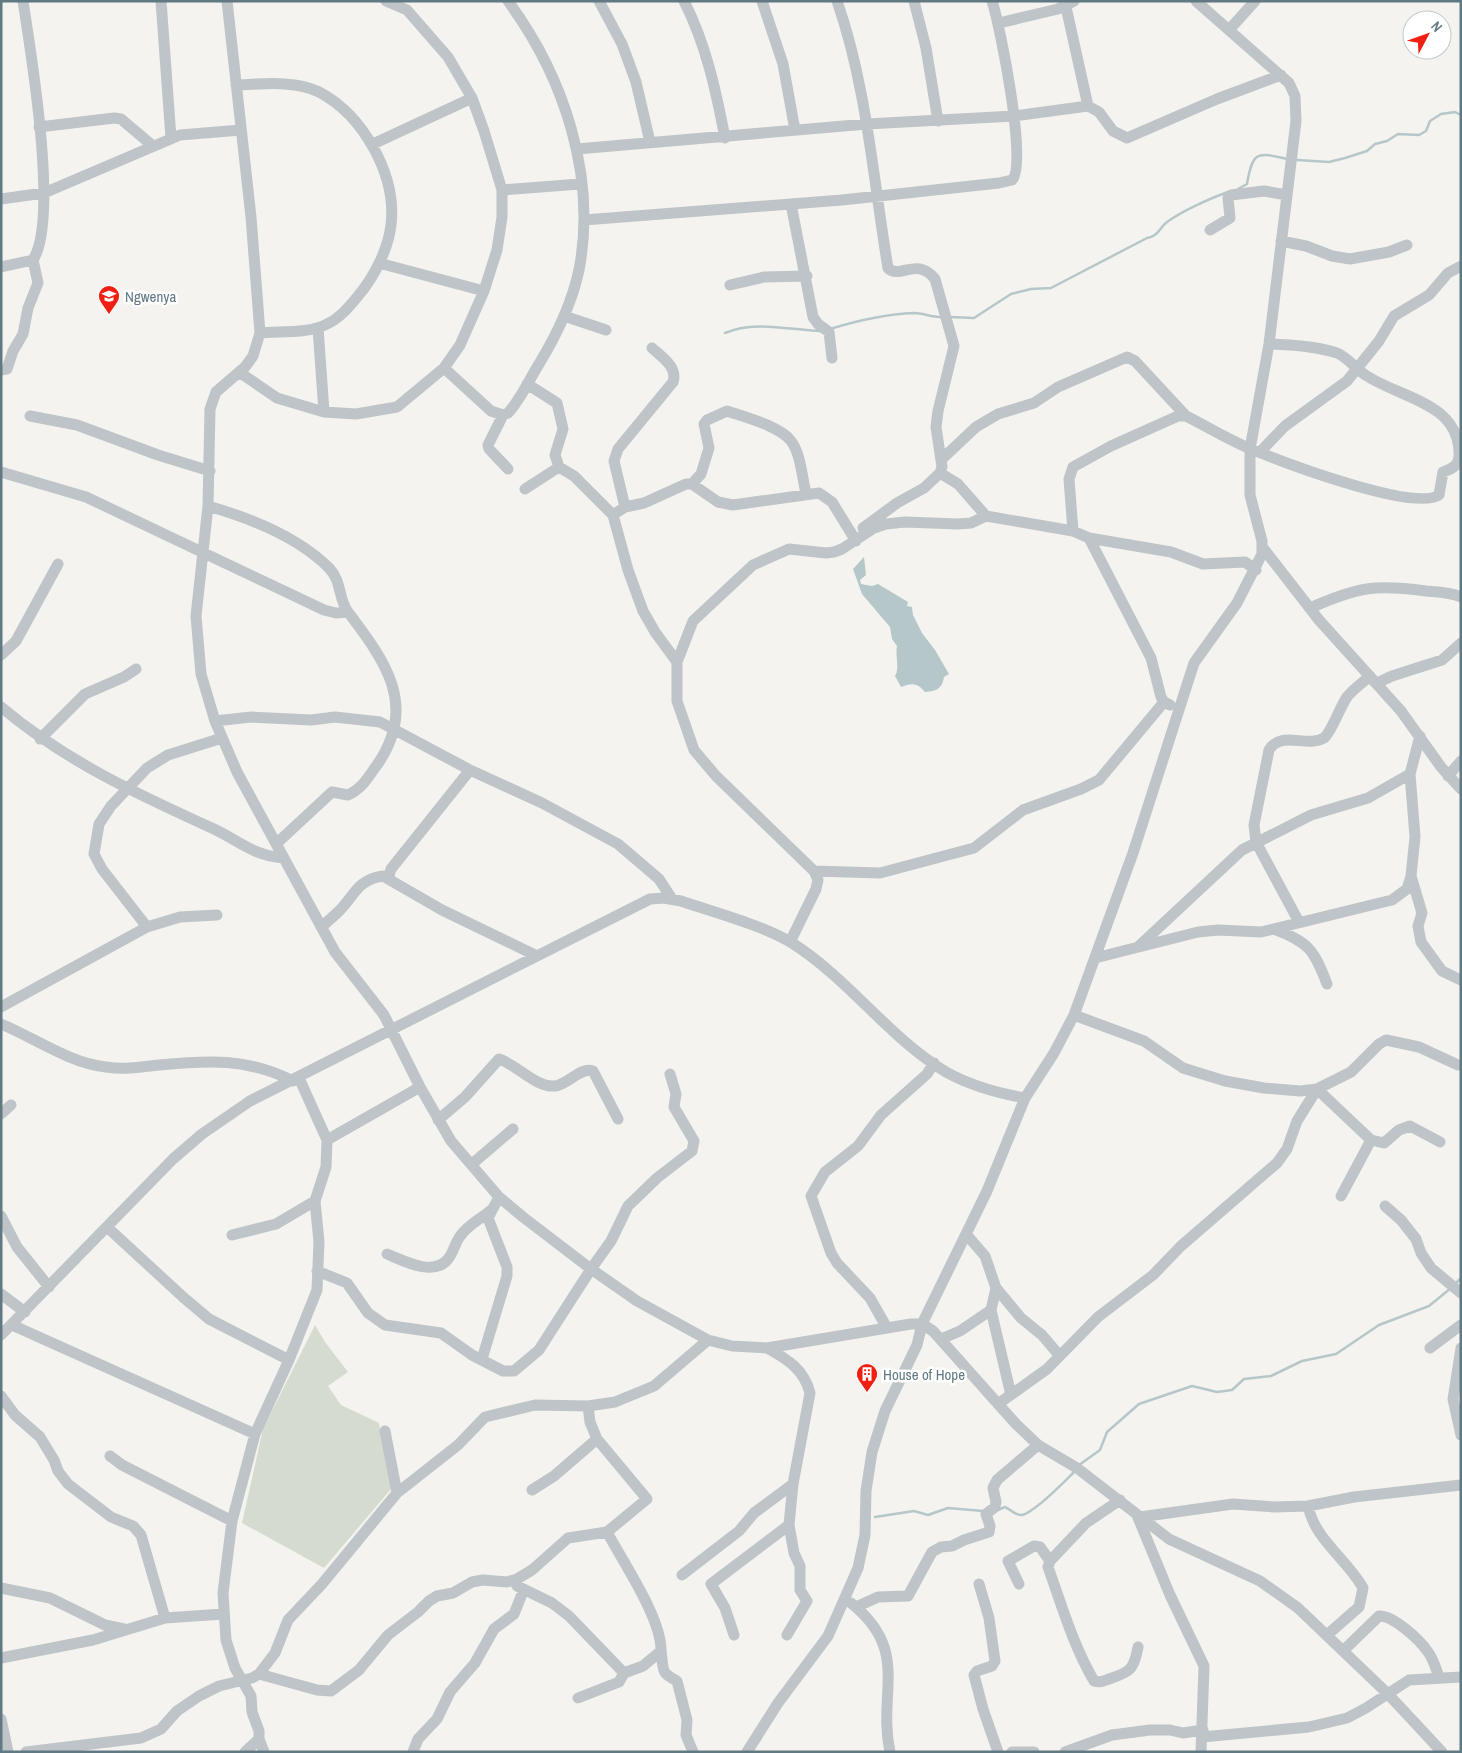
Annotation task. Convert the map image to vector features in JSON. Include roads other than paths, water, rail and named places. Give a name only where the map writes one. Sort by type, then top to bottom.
[{"type":"street","points":[[1,370],[7,369],[9,366],[13,352],[24,334],[28,308],[38,283],[34,260],[38,252],[45,211],[39,127],[23,1]]},
{"type":"street","points":[[161,1],[171,138]]},
{"type":"street","points":[[227,1],[260,333],[253,356],[239,372],[221,386],[213,399],[209,424],[210,471],[208,506],[197,594],[197,637],[201,674],[222,738],[276,844],[335,952],[393,1030],[420,1087],[452,1141],[500,1197],[590,1269],[637,1301],[708,1340],[732,1346],[767,1348],[922,1324],[941,1339],[998,1404],[1038,1445],[1077,1468],[1169,1539],[1260,1581],[1298,1608],[1388,1694],[1442,1752]]},
{"type":"street","points":[[239,372],[277,398],[324,412],[364,413],[397,407],[444,368],[460,345],[484,291],[497,250],[502,217],[502,190],[472,98],[448,57],[410,6],[386,1]]},
{"type":"street","points":[[508,1],[529,29],[558,88],[577,149],[584,220],[579,270],[564,316],[550,346],[513,408],[503,415],[488,445],[489,449],[508,469]]},
{"type":"street","points":[[599,1],[622,44],[636,82],[650,142]]},
{"type":"street","points":[[684,1],[700,39],[713,80],[725,138]]},
{"type":"street","points":[[762,1],[783,64],[795,130]]},
{"type":"street","points":[[837,1],[852,54],[867,124],[888,268],[895,272],[917,267],[931,274],[935,280],[952,339],[954,353],[938,411],[936,427],[942,459],[940,473],[924,488],[897,503],[862,529],[856,541]]},
{"type":"street","points":[[914,1],[926,48],[938,121]]},
{"type":"street","points":[[584,220],[791,204],[999,183],[1012,180],[1017,173],[1018,161],[1014,116],[999,23],[992,1]]},
{"type":"street","points":[[1196,1],[1280,75],[1293,89],[1297,111],[1250,495],[1263,548],[1310,608],[1374,680],[1420,736],[1448,776],[1461,789]]},
{"type":"street","points":[[1229,30],[1255,1]]},
{"type":"street","points":[[999,23],[1070,4],[1088,106]]},
{"type":"street","points":[[577,149],[650,142],[725,138],[867,124],[1014,116],[1088,106],[1099,112],[1113,131],[1127,138],[1280,75]]},
{"type":"street","points":[[236,85],[289,85],[317,91],[338,104],[358,124],[373,144],[382,166],[389,195],[391,224],[379,263],[368,285],[344,312],[318,328],[260,333]]},
{"type":"street","points":[[373,144],[472,98]]},
{"type":"street","points":[[39,127],[114,118],[121,120],[153,146]]},
{"type":"street","points":[[1,198],[44,193],[180,135],[241,130]]},
{"type":"street","points":[[502,190],[580,184]]},
{"type":"street","points":[[1210,230],[1230,218],[1227,204],[1228,198],[1232,195],[1264,192],[1286,195]]},
{"type":"street","points":[[791,204],[807,276],[813,317],[818,324],[828,331],[832,358]]},
{"type":"street","points":[[1282,241],[1306,246],[1332,256],[1350,259],[1389,252],[1407,245]]},
{"type":"street","points":[[1,267],[34,260]]},
{"type":"street","points":[[379,263],[484,291]]},
{"type":"street","points":[[1255,451],[1285,426],[1335,392],[1358,369],[1379,341],[1394,316],[1429,295],[1448,273],[1461,266]]},
{"type":"street","points":[[730,285],[764,277],[807,276]]},
{"type":"street","points":[[564,316],[606,330]]},
{"type":"street","points":[[318,328],[324,412]]},
{"type":"street","points":[[942,459],[976,427],[998,414],[1034,403],[1058,387],[1127,357],[1135,361],[1186,416],[1255,451],[1324,476],[1385,495],[1434,498],[1441,492],[1443,472],[1453,468],[1459,459],[1459,434],[1442,413],[1366,376],[1344,357],[1336,353],[1300,346],[1269,344]]},
{"type":"street","points":[[625,507],[614,461],[618,449],[673,382],[675,376],[674,370],[652,348]]},
{"type":"street","points":[[444,368],[491,411],[503,415]]},
{"type":"street","points":[[527,384],[558,403],[563,429],[555,455],[560,467],[574,476],[613,515],[628,570],[644,611],[655,632],[677,662]]},
{"type":"street","points":[[613,515],[625,507],[644,503],[692,484],[701,474],[709,448],[704,424],[707,420],[727,411],[764,424],[790,440],[800,467],[806,494]]},
{"type":"street","points":[[30,416],[77,425],[158,456],[210,471]]},
{"type":"street","points":[[1073,531],[1069,479],[1073,467],[1084,459],[1170,418],[1186,416]]},
{"type":"street","points":[[525,489],[560,467]]},
{"type":"street","points":[[1,472],[86,498],[324,610],[336,613],[348,612]]},
{"type":"street","points":[[940,473],[958,484],[986,516]]},
{"type":"street","points":[[692,484],[718,502],[733,505],[819,493],[826,496],[856,541]]},
{"type":"street","points":[[208,506],[254,520],[315,556],[335,574],[348,612],[368,636],[397,696],[394,736],[362,787],[348,795],[332,792],[276,844]]},
{"type":"street","points":[[790,942],[816,889],[818,880],[814,871],[716,776],[694,750],[678,701],[677,662],[692,621],[753,565],[789,549],[826,553],[842,549],[874,528],[886,524],[905,522],[971,523],[986,516],[1073,531],[1089,538],[1171,552],[1203,564],[1244,562],[1256,570]]},
{"type":"street","points":[[1089,538],[1151,658],[1157,688],[1164,702],[1178,709]]},
{"type":"street","points":[[747,1752],[778,1702],[822,1647],[846,1599],[860,1561],[865,1535],[866,1491],[872,1452],[885,1411],[917,1345],[922,1324],[991,1182],[1025,1098],[1046,1066],[1074,1015],[1133,853],[1194,663],[1237,603],[1256,570],[1263,548]]},
{"type":"street","points":[[1,655],[10,649],[22,631],[58,564]]},
{"type":"street","points":[[1310,608],[1356,589],[1376,587],[1412,589],[1460,596]]},
{"type":"street","points":[[1300,922],[1256,842],[1254,825],[1272,745],[1287,740],[1306,741],[1323,738],[1332,728],[1337,712],[1348,696],[1374,680],[1442,660],[1461,643]]},
{"type":"street","points":[[40,739],[85,694],[136,669]]},
{"type":"street","points":[[814,871],[880,873],[974,848],[1023,810],[1100,780],[1164,702]]},
{"type":"street","points":[[1,707],[40,739],[96,773],[222,833],[258,854],[284,858]]},
{"type":"street","points":[[215,721],[250,718],[311,720],[355,718],[380,722],[470,770],[542,803],[618,844],[659,878],[672,899]]},
{"type":"street","points":[[1095,958],[1198,932],[1218,930],[1261,932],[1392,900],[1407,890],[1412,876],[1415,837],[1410,774],[1420,736]]},
{"type":"street","points":[[148,927],[102,868],[94,854],[99,824],[103,816],[147,768],[168,755],[222,738]]},
{"type":"street","points":[[1448,776],[1461,761]]},
{"type":"street","points":[[388,879],[391,869],[470,770]]},
{"type":"street","points":[[1139,946],[1242,850],[1311,815],[1368,798],[1410,774]]},
{"type":"street","points":[[1412,876],[1422,913],[1418,926],[1421,942],[1442,971],[1461,980]]},
{"type":"street","points":[[321,927],[339,911],[360,884],[375,877],[388,879],[442,910],[537,956]]},
{"type":"street","points":[[1,1335],[173,1159],[202,1134],[250,1100],[296,1079],[642,902],[657,898],[672,899],[790,942],[841,980],[889,1027],[934,1063],[977,1087],[1025,1098]]},
{"type":"street","points":[[1,1007],[148,927],[180,918],[217,915]]},
{"type":"street","points":[[1274,929],[1308,945],[1318,960],[1327,984]]},
{"type":"street","points":[[1074,1015],[1144,1041],[1183,1068],[1224,1080],[1264,1088],[1300,1091],[1317,1089],[1351,1072],[1379,1044],[1386,1040],[1419,1047],[1458,1065]]},
{"type":"street","points":[[1,1024],[26,1037],[94,1066],[119,1069],[225,1061],[258,1067],[296,1079],[327,1140],[326,1167],[315,1202],[319,1242],[317,1290],[289,1360],[255,1434],[232,1521],[226,1556],[223,1614],[226,1640],[235,1668],[251,1696],[252,1712],[264,1752]]},
{"type":"street","points":[[438,1120],[465,1097],[499,1059],[521,1073],[552,1086],[563,1085],[585,1070],[593,1071],[618,1119]]},
{"type":"street","points":[[887,1328],[870,1298],[837,1263],[831,1253],[811,1196],[825,1172],[858,1146],[881,1115],[921,1080],[934,1063]]},
{"type":"street","points":[[317,1271],[347,1283],[368,1313],[386,1326],[441,1333],[472,1355],[503,1371],[510,1372],[529,1359],[546,1339],[590,1269],[611,1242],[628,1206],[657,1178],[692,1151],[695,1145],[692,1136],[675,1111],[676,1094],[670,1074]]},
{"type":"street","points":[[327,1140],[420,1087]]},
{"type":"street","points":[[1317,1089],[1371,1140],[1384,1143],[1399,1130],[1410,1126],[1440,1142]]},
{"type":"street","points":[[998,1404],[1047,1369],[1098,1317],[1153,1275],[1180,1246],[1277,1163],[1286,1149],[1297,1121],[1317,1089]]},
{"type":"street","points":[[1,1114],[11,1105]]},
{"type":"street","points":[[472,1164],[513,1130]]},
{"type":"street","points":[[1341,1196],[1371,1140]]},
{"type":"street","points":[[482,1359],[507,1276],[504,1258],[498,1248],[488,1218],[500,1197]]},
{"type":"street","points":[[232,1235],[276,1224],[315,1202]]},
{"type":"street","points":[[1385,1206],[1401,1220],[1416,1239],[1421,1253],[1431,1268],[1456,1288]]},
{"type":"street","points":[[387,1254],[415,1265],[430,1268],[440,1266],[448,1259],[461,1234],[492,1209]]},
{"type":"street","points":[[1,1216],[17,1247],[49,1288]]},
{"type":"street","points":[[107,1227],[182,1297],[209,1318],[289,1360]]},
{"type":"street","points":[[966,1234],[985,1256],[996,1288],[1021,1318],[1042,1335],[1059,1356]]},
{"type":"street","points":[[996,1288],[991,1310],[1011,1395]]},
{"type":"street","points":[[1,1294],[25,1312]]},
{"type":"street","points":[[941,1339],[960,1331],[991,1310]]},
{"type":"street","points":[[12,1325],[255,1434]]},
{"type":"street","points":[[1430,1348],[1461,1325]]},
{"type":"street","points":[[26,1752],[67,1749],[141,1738],[161,1729],[187,1702],[219,1686],[259,1674],[275,1653],[288,1620],[322,1584],[397,1493],[458,1445],[485,1417],[535,1405],[588,1406],[614,1402],[654,1386],[708,1340]]},
{"type":"street","points":[[767,1348],[793,1364],[807,1383],[810,1393],[793,1484],[789,1525],[794,1552],[800,1566],[800,1590],[807,1601],[787,1635]]},
{"type":"street","points":[[1461,1348],[1454,1399],[1461,1435]]},
{"type":"street","points":[[1,1396],[15,1415],[40,1437],[54,1460],[58,1471],[68,1484],[111,1517],[133,1526],[140,1535],[165,1618]]},
{"type":"street","points":[[259,1674],[331,1692],[359,1670],[388,1635],[418,1612],[428,1601],[437,1596],[453,1593],[472,1582],[506,1582],[517,1579],[532,1570],[568,1538],[607,1532],[646,1499],[597,1439],[590,1422],[588,1406]]},
{"type":"street","points":[[385,1431],[397,1493]]},
{"type":"street","points":[[532,1490],[568,1465],[597,1439]]},
{"type":"street","points":[[856,1607],[878,1597],[908,1596],[932,1552],[941,1547],[952,1546],[988,1532],[990,1526],[986,1514],[995,1507],[996,1502],[993,1488],[997,1480],[1038,1445]]},
{"type":"street","points":[[110,1456],[122,1465],[232,1521]]},
{"type":"street","points":[[682,1575],[739,1531],[754,1513],[793,1484]]},
{"type":"street","points":[[1139,1515],[1233,1504],[1274,1507],[1308,1506],[1354,1496],[1461,1485]]},
{"type":"street","points":[[1120,1500],[1086,1523],[1050,1561],[1048,1567],[1063,1615],[1082,1660],[1094,1681],[1099,1683],[1128,1673],[1135,1662],[1138,1647]]},
{"type":"street","points":[[1308,1506],[1314,1525],[1340,1559],[1356,1574],[1363,1588],[1359,1607],[1327,1635]]},
{"type":"street","points":[[1139,1515],[1170,1595],[1204,1666],[1201,1752]]},
{"type":"street","points":[[734,1635],[725,1608],[710,1584],[789,1525]]},
{"type":"street","points":[[607,1532],[654,1620],[662,1640],[661,1651],[665,1675],[677,1682],[687,1720],[686,1735],[693,1752]]},
{"type":"street","points":[[1019,1584],[1008,1560],[1034,1546],[1040,1548],[1050,1561]]},
{"type":"street","points":[[506,1582],[552,1603],[569,1616],[624,1674]]},
{"type":"street","points":[[979,1584],[989,1618],[995,1661],[992,1666],[977,1671],[974,1675],[983,1709],[998,1752]]},
{"type":"street","points":[[1,1588],[50,1598],[105,1625],[125,1629]]},
{"type":"street","points":[[413,1752],[418,1739],[438,1719],[450,1692],[480,1656],[494,1629],[514,1614],[524,1589]]},
{"type":"street","points":[[846,1599],[856,1607],[876,1630],[889,1662],[887,1710],[890,1752]]},
{"type":"street","points":[[1,1658],[93,1640],[165,1618],[223,1614]]},
{"type":"street","points":[[1344,1651],[1379,1616],[1386,1616],[1413,1636],[1429,1653],[1439,1677]]},
{"type":"street","points":[[578,1698],[619,1682],[624,1674],[643,1666],[661,1651]]},
{"type":"street","points":[[1065,1752],[1112,1735],[1150,1730],[1202,1733],[1309,1727],[1347,1718],[1409,1680],[1461,1677]]},
{"type":"street","points":[[1,1719],[8,1752]]},
{"type":"street","points":[[245,1752],[259,1739]]},
{"type":"street","points":[[1012,1752],[1021,1750],[1034,1752]]},
{"type":"waterway","points":[[1297,160],[1329,162],[1345,158],[1367,151],[1375,144],[1387,141],[1398,134],[1419,135],[1426,131],[1430,121],[1441,114],[1455,112],[1461,115]]},
{"type":"waterway","points":[[1238,189],[1247,184],[1252,164],[1258,156],[1270,155],[1288,159]]},
{"type":"waterway","points":[[950,317],[974,318],[1011,294],[1031,289],[1051,288],[1154,236],[1164,224],[1180,214],[1228,192]]},
{"type":"waterway","points":[[830,329],[872,318],[893,315],[917,313],[941,317]]},
{"type":"waterway","points":[[725,333],[736,329],[760,326],[820,331]]},
{"type":"waterway","points":[[1455,1284],[1461,1278]]},
{"type":"waterway","points":[[1079,1465],[1100,1450],[1107,1432],[1139,1404],[1192,1386],[1217,1392],[1232,1390],[1244,1379],[1271,1376],[1302,1361],[1336,1354],[1379,1325],[1429,1306],[1451,1288]]},
{"type":"waterway","points":[[998,1510],[1005,1507],[1020,1515],[1028,1513],[1074,1472]]},
{"type":"waterway","points":[[875,1517],[914,1511],[928,1515],[948,1508],[983,1511]]},
{"type":"place","name":"Ngwenya","points":[[109,315]]},
{"type":"place","name":"House of Hope","points":[[867,1393]]}]
